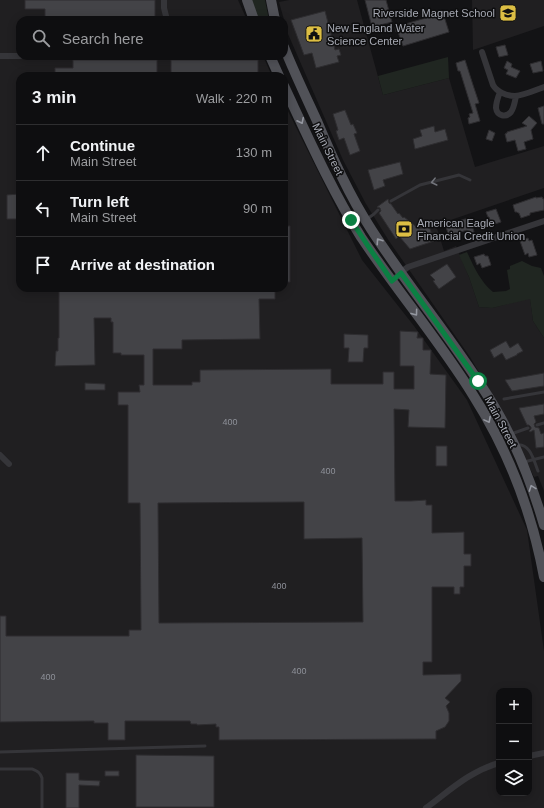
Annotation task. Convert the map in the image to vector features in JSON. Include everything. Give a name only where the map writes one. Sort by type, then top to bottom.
[{"type":"main road","points":[[247,0],[253,16]]},
{"type":"main road","points":[[271,0],[274,16]]},
{"type":"main road","name":"Main Street","points":[[288,56],[337,167],[365,220],[478,381],[493,405],[522,463],[544,526]]},
{"type":"main road","points":[[272,60],[277,72]]},
{"type":"main road","name":"Main Street","points":[[288,94],[344,208],[368,246],[461,377],[484,413],[514,475],[540,544],[544,577]]},
{"type":"main road","points":[[344,208],[355,202]]},
{"type":"street","points":[[164,0],[166,16]]},
{"type":"street","points":[[482,52],[493,85],[500,92],[516,96],[544,87]]},
{"type":"street","points":[[0,56],[16,56]]},
{"type":"street","points":[[500,92],[496,110],[503,116],[508,115],[511,112],[516,96]]},
{"type":"street","points":[[392,281],[408,267],[544,220]]},
{"type":"street","points":[[0,455],[9,464]]},
{"type":"street","points":[[532,755],[544,753]]},
{"type":"street","points":[[426,808],[463,779],[484,768],[496,764]]},
{"type":"lane","points":[[391,201],[420,185],[459,175],[470,180]]},
{"type":"lane","points":[[365,220],[378,210]]},
{"type":"lane","points":[[504,399],[544,392]]},
{"type":"lane","points":[[537,425],[544,423]]},
{"type":"lane","points":[[509,435],[528,428]]},
{"type":"lane","points":[[514,445],[518,444],[526,447],[531,452],[538,471]]},
{"type":"lane","points":[[522,463],[544,457]]},
{"type":"lane","points":[[0,752],[205,746]]},
{"type":"lane","points":[[0,769],[32,769],[40,773],[42,778],[42,808]]},
{"type":"shaded area","points":[[0,0],[238,0],[245,16],[16,16],[16,60],[265,60],[270,72],[16,72],[16,292],[288,292],[288,111],[362,260],[414,326],[467,400],[527,530],[544,651],[544,808],[0,808]]},
{"type":"shaded area","points":[[251,0],[265,0],[268,16],[257,16]]},
{"type":"shaded area","points":[[289,0],[357,0],[383,95],[449,78],[475,167],[544,146],[544,188],[436,225],[444,251],[456,246],[469,277],[479,307],[492,308],[530,298],[533,321],[544,338],[544,491],[538,476],[534,477],[502,411],[470,357],[389,241],[366,204],[343,160],[288,34],[288,16],[283,16],[279,2]]},
{"type":"shaded area","name":"Riverside Magnet School","points":[[472,0],[544,0],[544,26],[473,50]]},
{"type":"shaded area","points":[[448,57],[449,78],[383,95],[378,76]]},
{"type":"shaded area","points":[[467,252],[481,278],[493,292],[506,291],[510,289],[507,270],[510,269],[510,266],[522,261],[532,266],[541,268],[544,276],[544,338],[533,321],[530,299],[492,308],[479,307],[469,277],[459,255]]},
{"type":"building","points":[[25,0],[155,0],[155,16],[45,16],[45,9],[25,9]]},
{"type":"building","points":[[365,0],[386,0],[392,22],[372,27]]},
{"type":"building","name":"New England Water Science Center","points":[[325,11],[335,50],[339,49],[341,55],[337,56],[339,62],[316,68],[312,53],[304,55],[291,20]]},
{"type":"building","points":[[443,13],[449,32],[403,46],[395,27]]},
{"type":"building","points":[[505,45],[508,55],[499,57],[496,47]]},
{"type":"building","points":[[73,60],[157,60],[157,72],[55,72],[55,68],[73,68]]},
{"type":"building","points":[[171,60],[258,60],[258,72],[171,72]]},
{"type":"building","points":[[465,60],[479,103],[475,104],[480,121],[469,124],[469,114],[473,113],[460,71],[458,71],[456,63]]},
{"type":"building","points":[[507,61],[512,64],[511,67],[520,71],[516,78],[506,74],[508,70],[504,68]]},
{"type":"building","points":[[541,61],[543,71],[533,73],[530,64]]},
{"type":"building","points":[[544,106],[544,124],[542,124],[538,108]]},
{"type":"building","points":[[345,110],[351,125],[353,124],[357,133],[354,134],[360,151],[350,155],[344,138],[339,140],[336,131],[338,130],[333,114]]},
{"type":"building","points":[[529,116],[537,123],[531,130],[533,139],[524,142],[526,149],[518,151],[515,140],[507,142],[505,134],[527,126],[522,123]]},
{"type":"building","points":[[434,126],[435,132],[445,129],[448,140],[415,149],[413,139],[422,136],[420,130]]},
{"type":"building","points":[[489,130],[495,133],[492,141],[486,139]]},
{"type":"building","points":[[400,162],[403,174],[383,180],[385,186],[374,190],[368,170]]},
{"type":"building","points":[[16,194],[16,219],[7,219],[7,195]]},
{"type":"building","points":[[536,197],[542,197],[544,199],[544,210],[530,213],[530,215],[521,218],[519,213],[515,212],[513,205]]},
{"type":"building","points":[[388,199],[389,203],[398,214],[399,213],[403,218],[404,217],[419,229],[429,226],[434,241],[410,249],[399,236],[396,239],[379,213],[381,211],[380,208],[377,207]]},
{"type":"building","points":[[496,209],[501,222],[492,225],[486,212]]},
{"type":"building","points":[[470,218],[471,220],[472,219],[475,227],[473,228],[474,232],[468,234],[467,230],[449,236],[446,227],[462,222],[461,220]]},
{"type":"building","points":[[288,226],[290,226],[290,282],[288,282]]},
{"type":"building","points":[[528,238],[529,241],[532,240],[537,255],[529,257],[528,253],[525,255],[520,241]]},
{"type":"building","points":[[484,254],[485,256],[488,256],[491,265],[482,268],[480,263],[477,265],[474,257]]},
{"type":"building","points":[[447,264],[456,277],[439,289],[433,281],[435,280],[430,275]]},
{"type":"building","points":[[59,292],[275,292],[275,299],[259,299],[260,339],[182,340],[182,349],[153,349],[153,385],[192,385],[192,382],[200,382],[200,370],[331,369],[331,384],[383,384],[383,372],[394,372],[394,389],[414,389],[414,366],[400,366],[400,331],[418,332],[417,338],[423,338],[423,350],[431,350],[430,374],[446,375],[445,428],[408,427],[409,410],[394,409],[395,501],[426,500],[426,505],[432,505],[432,533],[464,532],[464,554],[471,554],[471,566],[464,566],[464,587],[460,587],[460,594],[454,594],[454,587],[432,587],[432,662],[423,662],[423,675],[461,674],[461,681],[445,698],[450,702],[446,706],[449,713],[449,721],[445,727],[436,731],[436,739],[219,740],[219,727],[216,727],[216,724],[197,725],[191,724],[190,721],[125,721],[125,740],[108,740],[108,723],[94,723],[94,721],[0,722],[0,616],[6,616],[6,636],[129,636],[129,630],[141,630],[140,503],[128,503],[128,405],[118,405],[118,392],[140,392],[139,385],[144,385],[144,355],[121,355],[121,353],[113,353],[113,322],[111,322],[111,318],[94,318],[95,365],[55,366],[56,351],[58,351]],"holes":[[[304,502],[304,539],[362,538],[363,622],[159,623],[158,503]]]},
{"type":"building","points":[[344,334],[368,335],[368,348],[364,348],[363,362],[348,362],[349,348],[344,348]]},
{"type":"building","points":[[506,341],[510,348],[518,343],[523,351],[506,360],[502,353],[494,358],[490,350]]},
{"type":"building","points":[[544,373],[544,386],[512,391],[505,380]]},
{"type":"building","points":[[85,383],[105,384],[105,390],[85,390]]},
{"type":"building","points":[[544,404],[544,414],[534,416],[536,422],[534,424],[535,427],[539,428],[541,434],[544,433],[544,447],[536,448],[534,430],[529,431],[531,427],[527,425],[519,408]]},
{"type":"building","points":[[436,446],[447,446],[447,466],[436,466]]},
{"type":"building","points":[[136,755],[214,756],[214,807],[136,807]]},
{"type":"building","points":[[105,771],[119,771],[119,776],[105,776]]},
{"type":"building","points":[[66,773],[79,773],[79,780],[100,781],[99,786],[79,785],[79,808],[66,808]]},
{"type":"place","name":"Riverside Magnet School","points":[[508,13]]},
{"type":"place","name":"New England Water Science Center","points":[[314,34]]},
{"type":"place","name":"American Eagle Financial Credit Union","points":[[404,229]]},
{"type":"route","points":[[351,220],[392,281],[401,273],[478,381]]}]
